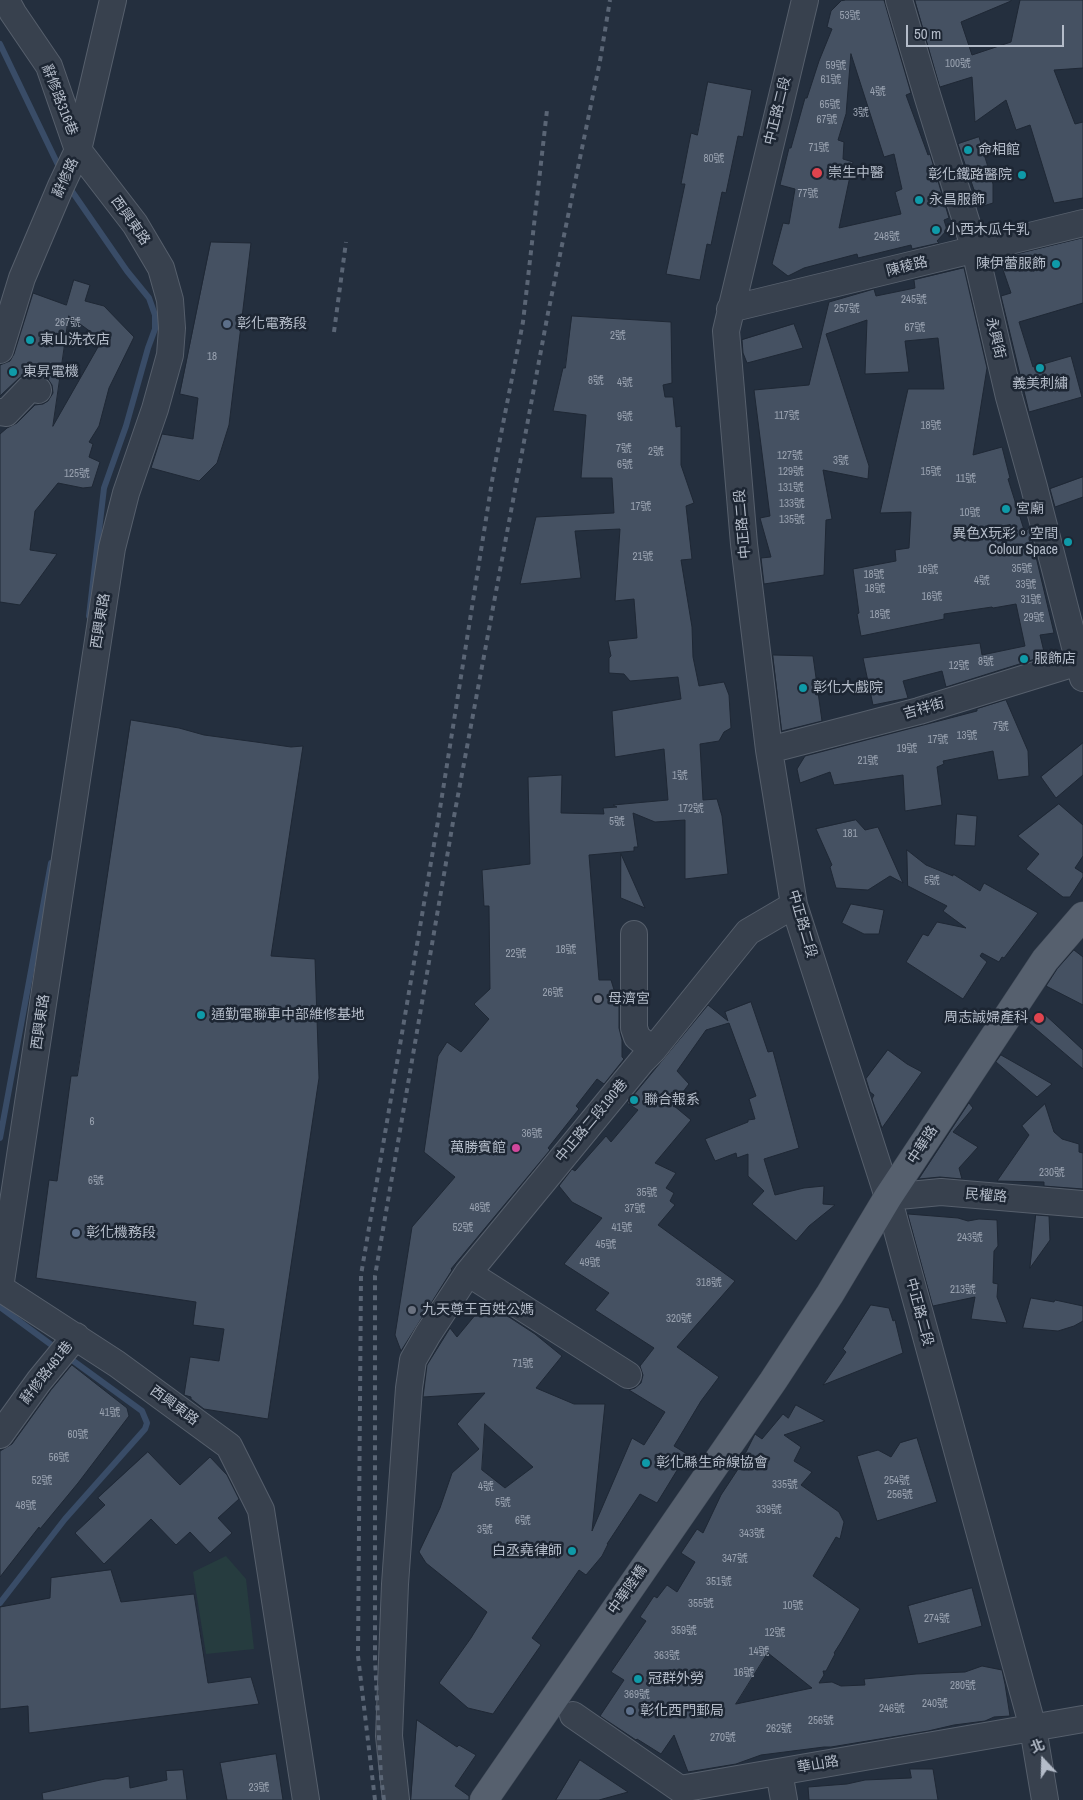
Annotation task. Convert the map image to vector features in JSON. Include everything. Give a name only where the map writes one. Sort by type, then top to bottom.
[{"type":"main road","name":"中華路","points":[[773,1381],[830,1294],[888,1198],[1045,960],[1083,916]]},
{"type":"main road","name":"中華陸橋","points":[[484,1800],[773,1381]]},
{"type":"street","name":"辭修路316巷","points":[[6,0],[12,13],[49,66],[69,168]]},
{"type":"street","name":"辭修路","points":[[0,350],[22,278],[69,168],[113,0]]},
{"type":"street","name":"中正路二段","points":[[805,0],[726,331],[743,534],[768,750],[794,905],[888,1198],[1033,1728],[1045,1800]]},
{"type":"street","name":"永興街","points":[[900,0],[975,250],[1009,397],[1081,670]]},
{"type":"street","name":"西興東路","points":[[69,168],[135,224],[161,268],[170,300],[172,328],[170,355],[155,408],[126,493],[112,548],[0,1289],[76,1336],[230,1446],[261,1510],[306,1800]]},
{"type":"street","name":"陳稜路","points":[[730,309],[1083,223]]},
{"type":"street","points":[[0,412],[6,413],[30,388],[38,390]]},
{"type":"street","name":"吉祥街","points":[[768,750],[1081,670]]},
{"type":"street","name":"中正路二段190巷","points":[[396,1800],[390,1736],[395,1584],[409,1388],[413,1360],[468,1273],[748,932],[794,905]]},
{"type":"street","points":[[634,934],[634,1028],[636,1037],[653,1050]]},
{"type":"street","name":"民權路","points":[[888,1198],[941,1192],[1083,1204]]},
{"type":"street","points":[[468,1273],[628,1375]]},
{"type":"street","name":"辭修路461巷","points":[[0,1435],[39,1381],[76,1336]]},
{"type":"street","name":"華山路","points":[[573,1715],[681,1794],[779,1772],[1083,1719]]},
{"type":"street","points":[[779,1772],[784,1800]]},
{"type":"green space","points":[[226,1556],[246,1579],[254,1649],[206,1654],[193,1572]]},
{"type":"building","points":[[884,0],[911,93],[906,95],[928,155],[930,154],[949,218],[944,220],[947,230],[937,241],[939,243],[912,249],[911,245],[858,258],[857,254],[804,268],[788,276],[772,264],[783,223],[789,224],[795,189],[780,185],[789,148],[791,148],[805,98],[807,98],[832,29],[827,27],[831,11],[841,1]],"holes":[[[851,54],[884,157],[894,154],[902,189],[895,192],[901,214],[839,228],[853,162],[843,159],[844,142],[838,140],[846,114]]]},
{"type":"building","points":[[915,0],[1011,0],[961,22],[972,55],[1011,42],[1020,0],[1083,0],[1083,68],[1054,70],[1075,124],[1083,122],[1083,198],[1054,203],[1030,125],[1016,130],[1006,100],[975,122],[972,77],[940,87]]},
{"type":"building","points":[[708,82],[752,90],[743,137],[738,136],[726,193],[722,192],[711,245],[707,244],[700,280],[666,274],[685,184],[681,184],[691,133],[697,135]]},
{"type":"building","points":[[979,137],[993,184],[993,203],[980,207],[958,144]]},
{"type":"building","points":[[1083,238],[1083,303],[1019,322],[1033,367],[1071,356],[1082,397],[1029,412],[1001,296],[1011,293],[1001,264],[1005,257]]},
{"type":"building","points":[[211,242],[251,243],[229,425],[217,463],[199,481],[151,468],[162,434],[193,439],[198,398],[180,394]]},
{"type":"building","points":[[964,268],[987,368],[973,455],[1002,447],[1010,478],[1008,479],[1025,533],[1029,527],[1054,633],[1040,635],[1045,656],[946,687],[942,671],[903,681],[908,698],[873,705],[863,658],[980,643],[982,655],[1025,646],[1016,604],[944,614],[944,619],[861,636],[853,569],[896,561],[895,550],[909,548],[911,512],[880,513],[908,389],[944,389],[938,338],[905,341],[909,372],[865,374],[867,320],[826,334],[869,466],[868,479],[823,470],[832,519],[826,520],[824,575],[764,584],[761,558],[771,557],[760,518],[770,516],[754,390],[809,385],[829,302],[874,289],[876,296],[915,288],[914,280]]},
{"type":"building","points":[[74,280],[90,285],[85,301],[104,306],[134,337],[109,388],[99,426],[89,442],[93,444],[89,457],[100,462],[92,487],[83,488],[58,483],[35,511],[30,550],[57,554],[20,605],[0,602],[0,434],[17,423],[35,405],[48,401],[53,393],[52,385],[48,379],[34,373],[26,374],[19,378],[0,396],[0,365],[10,361],[14,354],[33,293],[66,305]],"holes":[[[69,316],[102,340],[53,426]]]},
{"type":"building","points":[[572,316],[671,322],[672,383],[663,385],[665,397],[673,397],[676,427],[681,426],[681,465],[694,503],[686,506],[692,559],[681,560],[692,627],[693,657],[699,686],[724,682],[729,695],[731,728],[724,732],[719,741],[700,744],[703,800],[717,799],[722,816],[728,874],[685,879],[685,820],[655,822],[633,813],[638,847],[634,847],[634,851],[589,855],[599,980],[611,980],[619,1006],[619,1028],[622,1040],[622,1057],[624,1059],[604,1084],[597,1079],[576,1106],[579,1109],[548,1148],[550,1150],[451,1269],[401,1351],[395,1335],[412,1227],[455,1177],[424,1152],[438,1056],[447,1042],[461,1052],[489,1019],[474,1004],[490,989],[489,906],[484,906],[482,870],[530,864],[528,777],[562,775],[561,813],[604,814],[603,808],[617,807],[613,805],[668,800],[664,749],[615,757],[612,711],[681,699],[678,677],[630,681],[624,674],[609,673],[609,658],[611,656],[608,641],[637,638],[634,599],[615,601],[620,529],[575,531],[581,578],[520,584],[536,517],[614,513],[612,478],[581,478],[586,415],[553,411],[563,368],[565,368]]},
{"type":"building","points":[[794,324],[803,348],[747,363],[743,353],[742,340]]},
{"type":"building","points":[[1083,477],[1083,497],[1055,507],[1050,489]]},
{"type":"building","points":[[773,655],[813,656],[822,721],[782,731]]},
{"type":"building","points":[[1006,700],[1028,751],[1029,776],[998,780],[993,751],[943,761],[944,764],[937,767],[942,805],[905,811],[903,775],[834,785],[830,772],[800,783],[797,769],[805,756],[977,711],[977,709]]},
{"type":"building","name":"通勤電聯車中部維修基地","points":[[131,720],[179,728],[204,735],[291,747],[303,746],[271,956],[315,959],[319,1078],[268,1419],[204,1409],[191,1397],[184,1395],[190,1357],[219,1361],[224,1329],[193,1325],[196,1302],[36,1278],[49,1180],[57,1181],[71,1076],[77,1076]]},
{"type":"building","points":[[1083,743],[1083,775],[1056,798],[1041,777]]},
{"type":"building","points":[[1059,804],[1083,825],[1083,856],[1075,868],[1083,873],[1083,877],[1070,897],[1063,897],[1026,869],[1039,854],[1018,836]]},
{"type":"building","points":[[957,814],[977,816],[975,846],[955,845]]},
{"type":"building","points":[[856,820],[865,830],[878,827],[903,883],[890,876],[868,890],[836,888],[830,867],[832,865],[816,829]]},
{"type":"building","points":[[907,850],[926,865],[953,876],[953,874],[980,891],[984,883],[1038,913],[999,962],[982,953],[980,956],[987,962],[963,999],[906,962],[923,934],[928,936],[937,922],[966,928],[943,911],[947,906],[908,886]]},
{"type":"building","points":[[621,854],[645,908],[621,898]]},
{"type":"building","points":[[851,904],[884,910],[879,934],[864,934],[842,923]]},
{"type":"building","points":[[1074,950],[1083,957],[1083,1005],[1046,986],[1057,969]]},
{"type":"building","points":[[751,1002],[768,1052],[773,1051],[799,1148],[764,1159],[775,1195],[804,1188],[824,1186],[823,1204],[835,1205],[809,1226],[796,1241],[752,1204],[764,1191],[748,1176],[748,1154],[737,1158],[736,1153],[715,1161],[705,1139],[748,1122],[748,1120],[755,1119],[749,1099],[756,1096],[729,1023],[706,1030],[677,1071],[689,1084],[673,1105],[691,1120],[655,1163],[676,1173],[666,1188],[674,1193],[670,1201],[675,1205],[658,1225],[735,1281],[677,1347],[719,1377],[701,1401],[674,1446],[687,1454],[657,1503],[640,1494],[607,1544],[602,1556],[586,1575],[579,1570],[532,1638],[541,1645],[493,1714],[468,1708],[439,1683],[487,1612],[426,1563],[419,1552],[440,1508],[452,1473],[479,1449],[457,1424],[485,1393],[423,1397],[427,1365],[450,1328],[457,1337],[486,1302],[535,1334],[562,1356],[536,1388],[574,1404],[605,1404],[592,1531],[632,1438],[644,1445],[665,1412],[629,1390],[641,1383],[643,1375],[640,1366],[654,1348],[595,1310],[609,1293],[564,1264],[602,1218],[572,1202],[559,1186],[572,1169],[575,1171],[606,1136],[611,1142],[638,1110],[627,1103],[708,1005],[728,1021],[725,1012]],"holes":[[[485,1424],[533,1467],[505,1488],[482,1470]]]},
{"type":"building","points":[[1041,1011],[1083,1050],[1083,1069],[1029,1023]]},
{"type":"building","points":[[888,1050],[922,1072],[882,1128],[872,1099],[874,1095],[870,1092],[866,1079]]},
{"type":"building","points":[[1001,1055],[1052,1084],[1037,1097],[996,1062]]},
{"type":"building","points":[[969,1103],[973,1108],[953,1132],[978,1147],[959,1168],[962,1179],[940,1177],[919,1179]]},
{"type":"building","points":[[1045,1104],[1054,1132],[1062,1139],[1079,1144],[1079,1152],[1083,1153],[1083,1189],[1044,1186],[1044,1182],[997,1181],[1029,1135],[1022,1126]]},
{"type":"building","points":[[908,1214],[958,1218],[968,1221],[979,1219],[997,1220],[998,1246],[994,1251],[993,1283],[998,1284],[997,1297],[1007,1323],[971,1319],[975,1297],[933,1306]]},
{"type":"building","points":[[1036,1215],[1049,1216],[1050,1240],[1030,1268]]},
{"type":"building","points":[[1031,1298],[1054,1302],[1055,1300],[1083,1306],[1083,1321],[1058,1331],[1023,1328]]},
{"type":"building","points":[[871,1305],[889,1308],[893,1321],[895,1320],[903,1353],[823,1385],[846,1352],[843,1349]]},
{"type":"building","points":[[72,1365],[127,1408],[129,1416],[78,1483],[40,1529],[39,1527],[0,1577],[0,1451],[12,1444],[51,1390]]},
{"type":"building","points":[[796,1405],[825,1421],[784,1435],[801,1447],[794,1461],[812,1472],[801,1485],[839,1512],[844,1522],[840,1539],[836,1537],[813,1576],[860,1609],[834,1653],[826,1671],[823,1671],[824,1675],[819,1683],[832,1682],[841,1686],[865,1685],[864,1679],[965,1672],[982,1666],[1002,1670],[1010,1716],[994,1717],[985,1721],[831,1747],[761,1755],[736,1764],[688,1772],[674,1735],[661,1754],[600,1716],[624,1680],[611,1672],[646,1621],[640,1617],[654,1596],[657,1598],[667,1585],[677,1592],[695,1562],[681,1553],[697,1529],[703,1533],[721,1495],[746,1457],[744,1456],[755,1434],[762,1439],[783,1414],[788,1418]],"holes":[[[768,1653],[812,1688],[736,1704]]]},
{"type":"building","points":[[917,1438],[937,1502],[877,1521],[857,1456],[878,1450],[891,1457],[900,1443]]},
{"type":"building","points":[[148,1452],[180,1485],[210,1457],[227,1475],[239,1499],[218,1518],[232,1533],[210,1553],[190,1532],[176,1545],[151,1519],[104,1564],[75,1533],[105,1505],[98,1498]]},
{"type":"building","points":[[111,1570],[121,1602],[194,1594],[208,1683],[251,1677],[259,1704],[29,1733],[28,1706],[0,1709],[0,1607],[50,1598],[51,1578]]},
{"type":"building","points":[[972,1588],[982,1626],[918,1644],[908,1606]]},
{"type":"building","points":[[417,1720],[457,1747],[459,1745],[476,1755],[455,1786],[469,1796],[469,1800],[411,1800]]},
{"type":"building","points":[[276,1754],[283,1800],[227,1800],[220,1763]]},
{"type":"building","points":[[580,1760],[628,1792],[599,1800],[556,1800]]},
{"type":"building","points":[[910,1769],[933,1769],[938,1800],[809,1800],[808,1787],[847,1784],[865,1780],[911,1778]]},
{"type":"building","points":[[183,1770],[187,1800],[43,1800],[42,1793],[105,1779],[129,1776],[130,1788],[167,1780],[166,1771]]},
{"type":"waterway","points":[[0,44],[60,169]]},
{"type":"waterway","points":[[69,187],[127,271],[149,298],[155,315],[155,329],[126,426],[104,488],[89,616]]},
{"type":"waterway","points":[[0,1138],[51,863]]},
{"type":"waterway","points":[[0,1307],[57,1349]]},
{"type":"waterway","points":[[0,1603],[65,1519],[145,1429],[147,1423],[142,1411],[68,1357]]},
{"type":"railway","points":[[384,1800],[381,1777],[375,1659],[375,1276],[453,822],[548,313],[600,61],[610,0]]},
{"type":"railway","points":[[375,1800],[358,1656],[361,1275],[439,815],[493,475],[523,322],[547,110]]},
{"type":"railway","points":[[334,332],[346,242]]},
{"type":"place","name":"命相館","points":[[968,150]]},
{"type":"place","name":"崇生中醫","points":[[817,173]]},
{"type":"place","name":"彰化鐵路醫院","points":[[1022,175]]},
{"type":"place","name":"永昌服飾","points":[[919,200]]},
{"type":"place","name":"小西木瓜牛乳","points":[[936,230]]},
{"type":"place","name":"陳伊蕾服飾","points":[[1056,264]]},
{"type":"place","name":"彰化電務段","points":[[227,324]]},
{"type":"place","name":"東山洗衣店","points":[[30,340]]},
{"type":"place","name":"義美刺繡","points":[[1040,368]]},
{"type":"place","name":"東昇電機","points":[[13,372]]},
{"type":"place","name":"宮廟","points":[[1006,509]]},
{"type":"place","name":"異色X玩彩。空間 Colour Space","points":[[1068,542]]},
{"type":"place","name":"服飾店","points":[[1024,659]]},
{"type":"place","name":"彰化大戲院","points":[[803,688]]},
{"type":"place","name":"母濟宮","points":[[598,999]]},
{"type":"place","name":"通勤電聯車中部維修基地","points":[[201,1015]]},
{"type":"place","name":"周志誠婦產科","points":[[1039,1018]]},
{"type":"place","name":"聯合報系","points":[[634,1100]]},
{"type":"place","name":"萬勝賓館","points":[[516,1148]]},
{"type":"place","name":"彰化機務段","points":[[76,1233]]},
{"type":"place","name":"九天尊王百姓公媽","points":[[412,1310]]},
{"type":"place","name":"彰化縣生命線協會","points":[[646,1463]]},
{"type":"place","name":"白丞堯律師","points":[[572,1551]]},
{"type":"place","name":"冠群外勞","points":[[638,1679]]},
{"type":"place","name":"彰化西門郵局","points":[[630,1711]]}]
